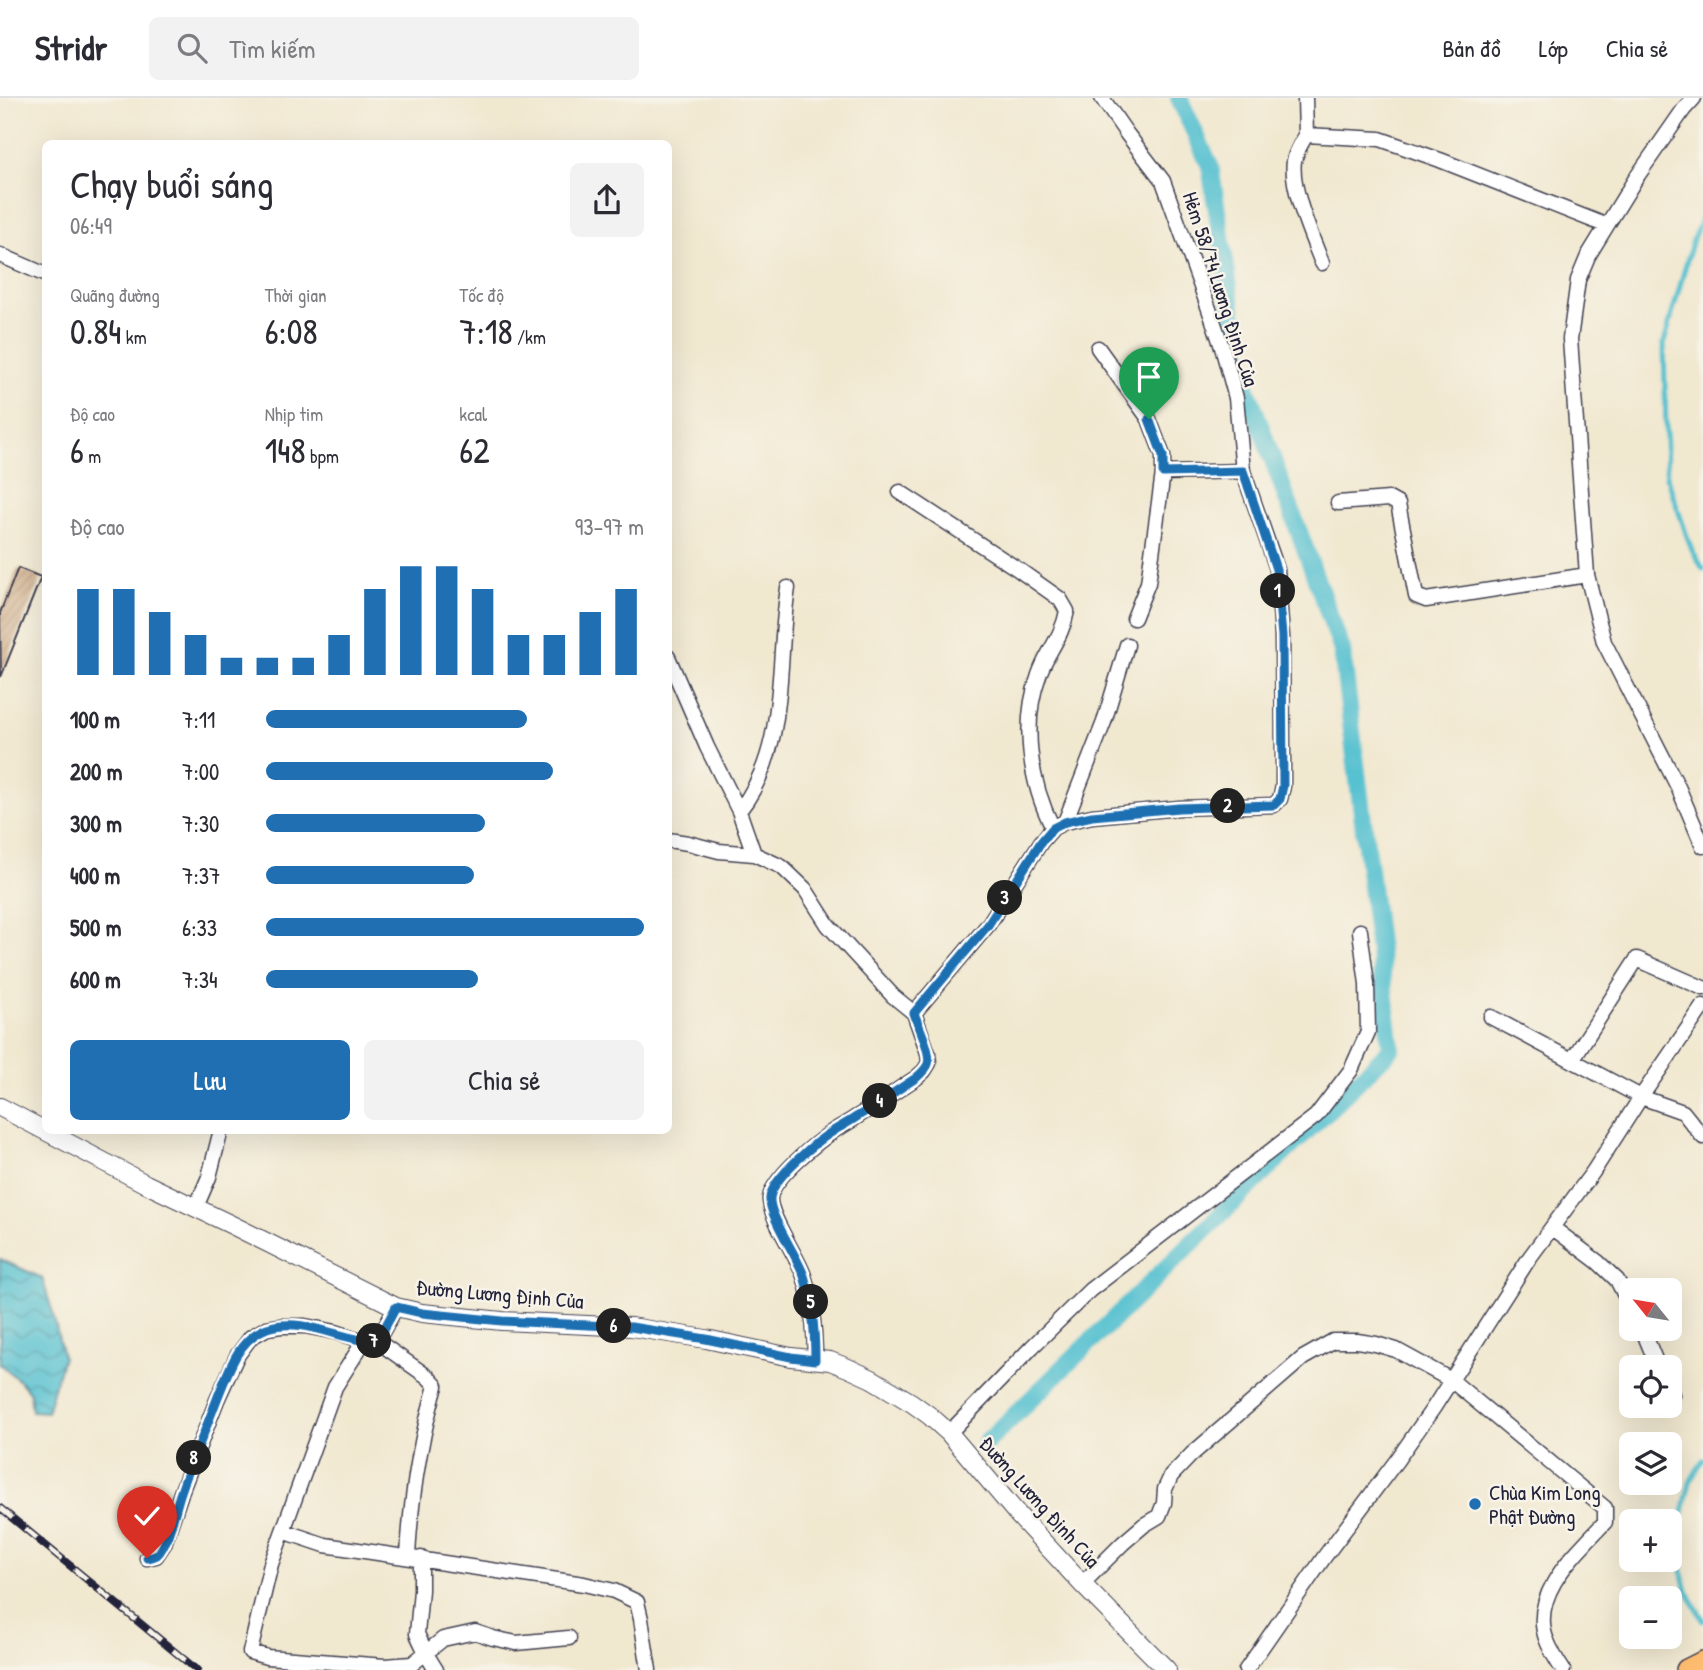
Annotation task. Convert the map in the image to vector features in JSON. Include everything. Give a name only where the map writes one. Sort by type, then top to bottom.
[{"type":"street","name":"Hẻm 58/74 Lương Định Của","points":[[1059,825],[1092,816],[1179,808],[1274,805],[1280,799],[1283,786],[1282,636],[1276,569],[1243,471],[1236,398],[1214,322],[1171,202],[1158,173],[1102,98]]},
{"type":"street","points":[[1305,98],[1306,135],[1297,150],[1294,163],[1298,198],[1322,263]]},
{"type":"street","points":[[1693,98],[1605,225],[1588,256],[1578,280],[1570,339],[1587,575],[1604,642],[1678,787],[1703,846]]},
{"type":"street","points":[[1306,135],[1380,139],[1605,225]]},
{"type":"street","points":[[0,255],[42,273]]},
{"type":"street","points":[[1098,348],[1149,419],[1163,456],[1163,473],[1147,583],[1134,618]]},
{"type":"street","points":[[1163,473],[1243,471]]},
{"type":"street","points":[[900,492],[1019,570],[1060,600],[1067,611],[1065,625],[1039,673],[1030,712],[1034,774],[1042,807],[1059,825]]},
{"type":"street","points":[[1338,503],[1389,499],[1398,504],[1416,596],[1426,600],[1587,575]]},
{"type":"street","points":[[739,811],[760,779],[772,740],[778,704],[788,588]]},
{"type":"street","points":[[914,1013],[988,925],[1041,842],[1059,825],[1104,722],[1127,645]]},
{"type":"street","points":[[672,666],[707,747],[739,811],[754,853]]},
{"type":"street","points":[[672,841],[719,851],[754,853],[782,867],[805,889],[828,925],[893,996],[914,1013],[928,1053],[929,1063],[924,1071],[813,1146],[787,1171],[774,1187],[769,1200],[806,1282],[814,1318],[815,1360]]},
{"type":"street","points":[[949,1433],[1090,1290],[1316,1116],[1351,1070],[1368,1032],[1367,984],[1360,931]]},
{"type":"street","points":[[1572,1060],[1637,959],[1703,988]]},
{"type":"street","points":[[1246,1670],[1325,1556],[1397,1460],[1530,1257],[1594,1172],[1703,1006]]},
{"type":"street","points":[[1491,1017],[1641,1097],[1683,1112],[1703,1137]]},
{"type":"street","name":"Đường Lương Định Của","points":[[0,1107],[42,1129]]},
{"type":"street","name":"Đường Lương Định Của","points":[[51,1134],[146,1184],[396,1307],[422,1313],[502,1321],[631,1327],[791,1357],[830,1361],[872,1379],[912,1403],[949,1433],[1019,1516],[1167,1670]]},
{"type":"street","points":[[196,1207],[209,1177],[220,1134]]},
{"type":"street","points":[[1553,1228],[1598,1262],[1619,1284]]},
{"type":"street","points":[[396,1307],[335,1387],[284,1531],[275,1549],[250,1652],[267,1657],[385,1666],[412,1664],[443,1639],[475,1632],[516,1643],[569,1638]]},
{"type":"street","points":[[147,1558],[156,1556],[164,1544],[217,1400],[237,1356],[251,1337],[267,1328],[305,1326],[371,1341],[428,1377],[436,1386],[421,1439],[410,1508],[414,1557],[421,1590],[418,1634],[436,1670]]},
{"type":"street","points":[[1082,1584],[1123,1543],[1159,1516],[1171,1476],[1192,1454],[1303,1358],[1332,1341],[1376,1344],[1396,1350],[1451,1380],[1605,1508],[1605,1521],[1556,1578],[1542,1616],[1546,1640],[1563,1670]]},
{"type":"street","points":[[284,1531],[325,1545],[584,1584],[614,1591],[636,1602],[649,1670]]},
{"type":"water","points":[[0,1259],[42,1278],[52,1310],[63,1357],[47,1412],[32,1411],[30,1393],[0,1364]]},
{"type":"building","points":[[18,568],[41,577],[1,677],[0,613]]},
{"type":"waterway","points":[[986,1443],[1391,1049],[1342,650],[1243,378],[1210,166],[1179,98]]},
{"type":"waterway","points":[[1703,215],[1693,239],[1664,343],[1667,477],[1691,548],[1703,569]]},
{"type":"waterway","points":[[1703,1460],[1690,1482],[1681,1520],[1679,1559],[1687,1591],[1703,1620]]},
{"type":"railway","points":[[0,1508],[197,1670]]},
{"type":"place","name":"Chùa Kim Long Phật Đường","points":[[1475,1504]]},
{"type":"route","points":[[147,1558],[156,1556],[164,1544],[182,1490],[237,1356],[251,1337],[267,1328],[305,1326],[377,1342],[396,1307],[422,1313],[502,1321],[631,1327],[815,1360],[814,1318],[809,1292],[803,1272],[769,1200],[774,1187],[813,1146],[924,1071],[929,1063],[928,1053],[914,1013],[988,925],[1041,842],[1053,828],[1065,822],[1092,816],[1179,808],[1274,805],[1280,799],[1283,786],[1282,636],[1276,569],[1243,471],[1163,473],[1163,456],[1149,419]]}]
